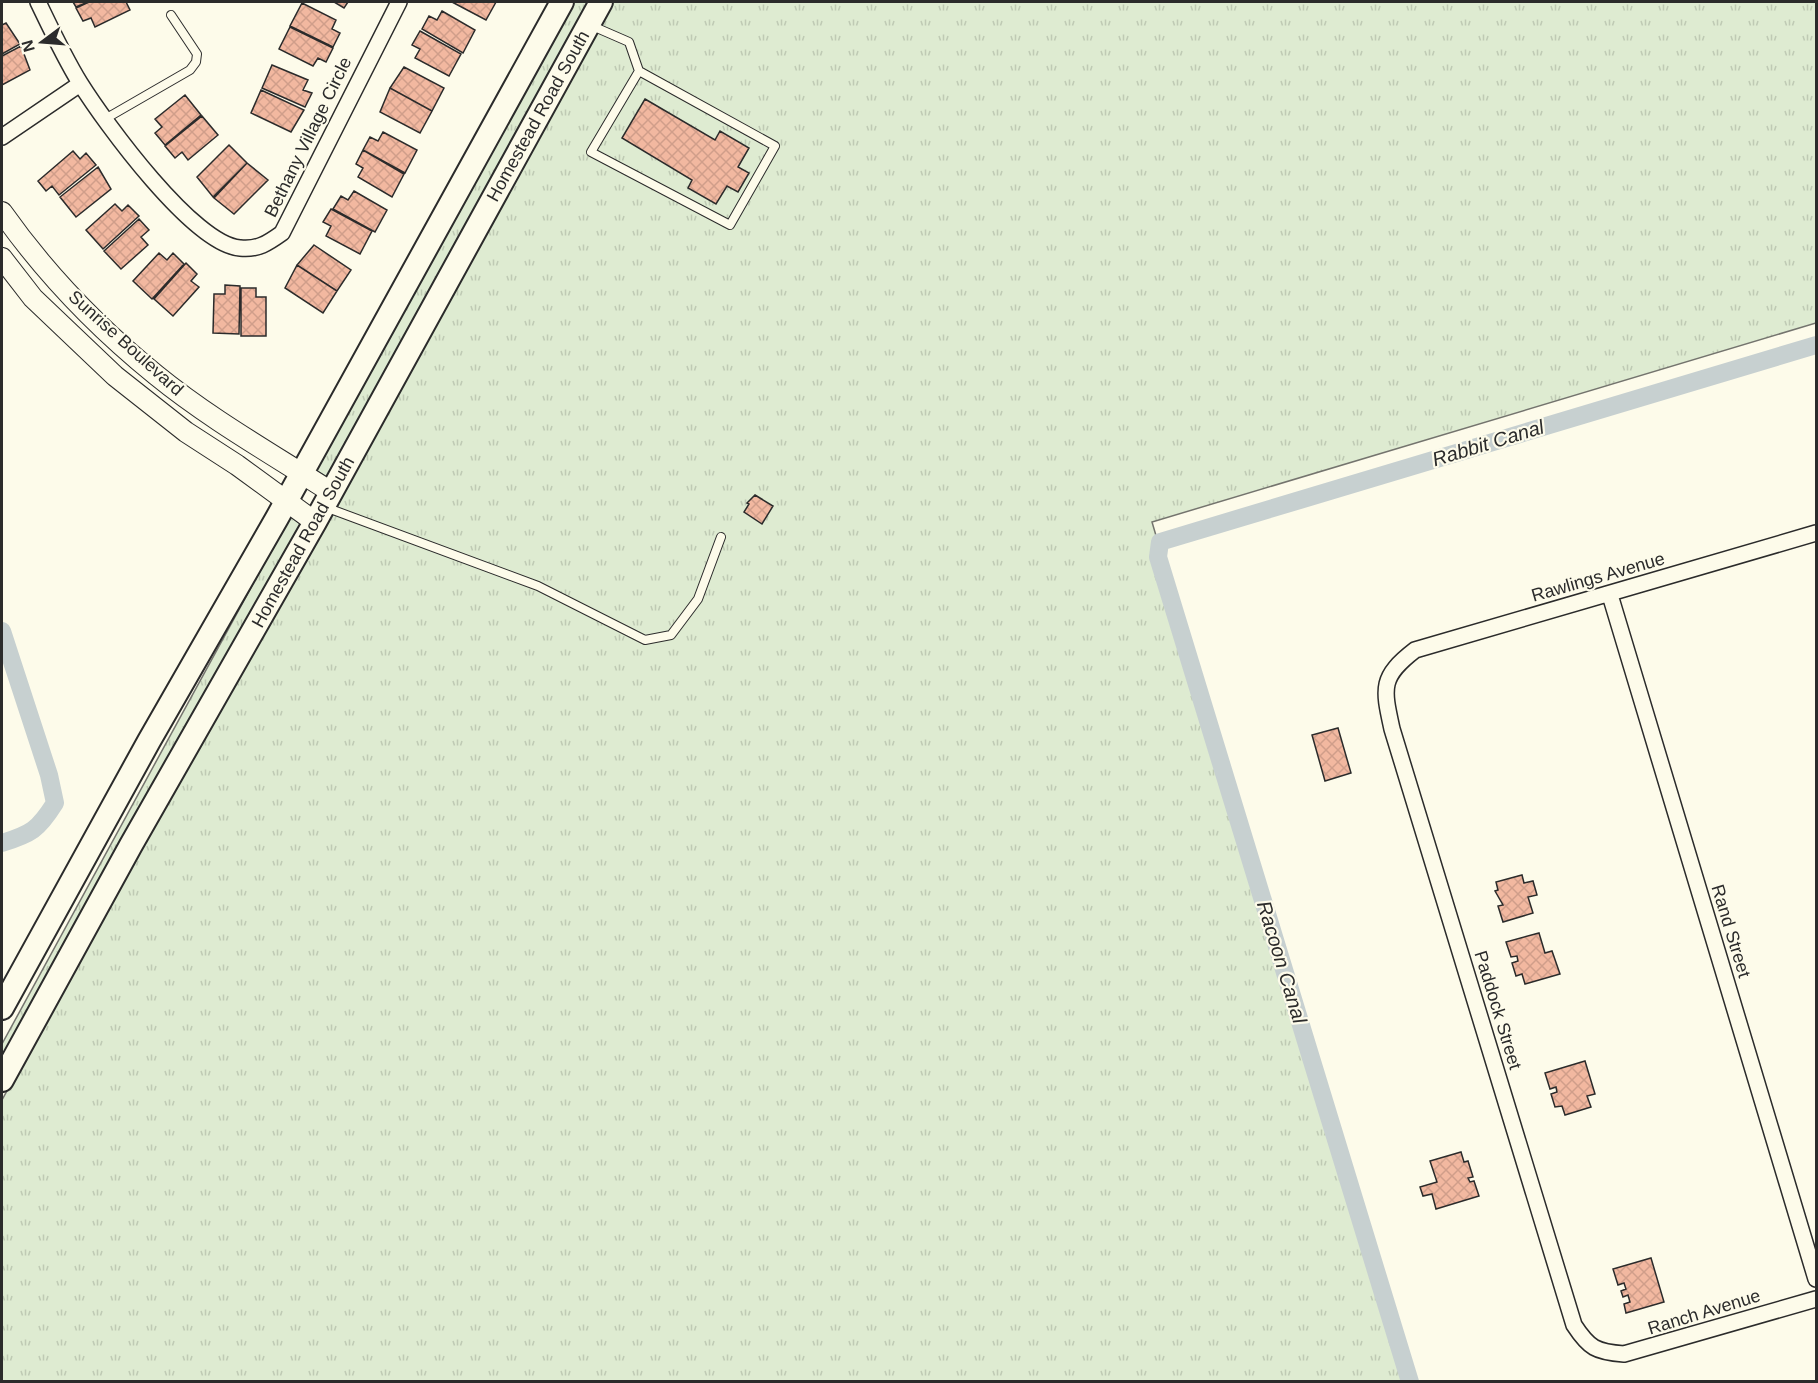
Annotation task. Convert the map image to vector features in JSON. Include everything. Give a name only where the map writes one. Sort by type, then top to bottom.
[{"type":"main road","name":"Homestead Road South","points":[[2,1008],[302,473],[562,2]]},
{"type":"main road","name":"Homestead Road South","points":[[2,1080],[142,825],[323,507],[601,2]]},
{"type":"street","name":"Bethany Village Circle","points":[[38,2],[80,84],[151,176],[201,230],[216,241],[239,248],[263,246],[282,233],[399,2]]},
{"type":"street","points":[[2,137],[80,84]]},
{"type":"street","name":"Sunrise Boulevard","points":[[2,212],[52,275],[98,324],[156,375],[206,412],[302,473],[323,507]]},
{"type":"street","name":"Sunrise Boulevard","points":[[2,258],[33,298],[115,376],[186,432],[286,501],[323,507]]},
{"type":"street","name":"Rawlings Avenue","points":[[1394,667],[1415,650],[1816,533]]},
{"type":"street","name":"Rand Street","points":[[1610,594],[1816,1279]]},
{"type":"street","name":"Paddock Street","points":[[1394,667],[1386,684],[1392,729],[1574,1325],[1585,1342],[1601,1353]]},
{"type":"street","name":"Ranch Avenue","points":[[1601,1353],[1624,1354],[1646,1350],[1816,1299]]},
{"type":"lane","points":[[105,119],[190,70],[196,62],[197,54],[171,15]]},
{"type":"lane","points":[[588,24],[629,42],[639,71],[775,146],[730,225],[591,152],[639,71]]},
{"type":"lane","points":[[323,507],[538,586],[645,640],[671,635],[698,598],[721,537]]},
{"type":"green space","points":[[573,2],[590,2],[328,478],[315,470]]},
{"type":"green space","points":[[612,2],[1816,2],[1816,323],[1152,522],[1405,1381],[2,1382],[2,1100],[140,849],[329,521],[327,519]]},
{"type":"green space","points":[[290,516],[302,525],[2,1060],[2,1044]]},
{"type":"building","points":[[73,2],[88,2],[76,7]]},
{"type":"building","points":[[89,2],[126,2],[130,10],[95,27],[91,18],[83,21],[76,8]]},
{"type":"building","points":[[334,2],[348,2],[344,8]]},
{"type":"building","points":[[452,2],[496,2],[486,20]]},
{"type":"building","points":[[302,3],[336,20],[332,29],[340,33],[333,47],[290,26]]},
{"type":"building","points":[[442,11],[475,30],[463,53],[422,29],[429,16],[437,20]]},
{"type":"building","points":[[6,23],[20,44],[2,54],[2,25]]},
{"type":"building","points":[[290,27],[333,48],[326,62],[318,58],[313,66],[279,49]]},
{"type":"building","points":[[420,31],[461,54],[449,76],[415,58],[420,49],[412,45]]},
{"type":"building","points":[[21,46],[30,70],[2,85],[2,56]]},
{"type":"building","points":[[272,65],[308,80],[303,90],[312,93],[305,107],[262,88]]},
{"type":"building","points":[[404,67],[444,88],[432,111],[390,88]]},
{"type":"building","points":[[390,88],[432,111],[420,133],[380,112]]},
{"type":"building","points":[[261,90],[304,110],[291,132],[251,113]]},
{"type":"building","points":[[185,95],[201,115],[165,145],[155,133],[162,127],[155,119]]},
{"type":"building","points":[[645,99],[715,140],[720,131],[749,148],[738,167],[749,173],[738,192],[727,186],[716,204],[688,188],[692,180],[622,138]]},
{"type":"building","points":[[202,116],[218,135],[188,160],[182,152],[175,158],[165,146]]},
{"type":"building","points":[[383,132],[417,150],[405,173],[363,150],[370,137],[378,141]]},
{"type":"building","points":[[229,145],[247,163],[213,197],[197,177]]},
{"type":"building","points":[[363,150],[404,174],[392,197],[358,177],[363,168],[356,164]]},
{"type":"building","points":[[73,151],[80,159],[86,153],[96,165],[59,195],[52,186],[46,191],[38,181]]},
{"type":"building","points":[[247,163],[268,180],[234,214],[214,198]]},
{"type":"building","points":[[98,167],[111,189],[76,217],[60,197]]},
{"type":"building","points":[[354,191],[387,210],[375,232],[333,209],[341,196],[348,200]]},
{"type":"building","points":[[115,204],[122,211],[128,205],[139,216],[103,249],[86,230]]},
{"type":"building","points":[[331,209],[372,231],[360,254],[326,236],[331,226],[323,222]]},
{"type":"building","points":[[139,219],[149,230],[141,237],[148,245],[121,269],[104,251]]},
{"type":"building","points":[[314,245],[351,270],[337,291],[297,265]]},
{"type":"building","points":[[159,253],[167,260],[173,253],[184,264],[152,299],[133,281]]},
{"type":"building","points":[[186,263],[197,274],[191,281],[199,287],[173,316],[154,299]]},
{"type":"building","points":[[297,265],[337,291],[323,313],[285,288]]},
{"type":"building","points":[[225,285],[240,286],[239,334],[213,333],[214,294],[225,294]]},
{"type":"building","points":[[241,288],[256,288],[256,297],[266,297],[266,336],[241,336]]},
{"type":"building","points":[[755,495],[773,506],[762,524],[744,512],[749,504],[747,503]]},
{"type":"building","points":[[1338,728],[1351,773],[1325,781],[1312,735]]},
{"type":"building","points":[[1522,875],[1524,883],[1533,881],[1537,895],[1528,897],[1533,913],[1503,922],[1498,906],[1503,905],[1495,891],[1498,890],[1496,882]]},
{"type":"building","points":[[1539,933],[1545,953],[1552,951],[1560,974],[1525,984],[1522,974],[1516,976],[1512,963],[1518,961],[1517,956],[1511,957],[1506,942]]},
{"type":"building","points":[[1585,1061],[1595,1094],[1587,1096],[1591,1107],[1565,1115],[1562,1106],[1555,1107],[1551,1094],[1557,1092],[1556,1087],[1550,1089],[1545,1073]]},
{"type":"building","points":[[1461,1152],[1464,1162],[1468,1161],[1473,1177],[1468,1178],[1470,1182],[1474,1181],[1479,1196],[1436,1209],[1432,1194],[1423,1196],[1420,1187],[1437,1182],[1430,1161]]},
{"type":"building","points":[[1651,1258],[1664,1302],[1626,1313],[1624,1304],[1630,1302],[1628,1295],[1623,1297],[1621,1291],[1626,1289],[1624,1283],[1618,1285],[1613,1269]]},
{"type":"waterway","name":"Racoon Canal","points":[[1410,1382],[1158,557],[1160,542],[1816,345]]},
{"type":"waterway","points":[[2,631],[49,775],[55,803],[33,830],[2,843]]},
{"type":"water label","name":"Rabbit Canal","points":[[1488,443]]}]
